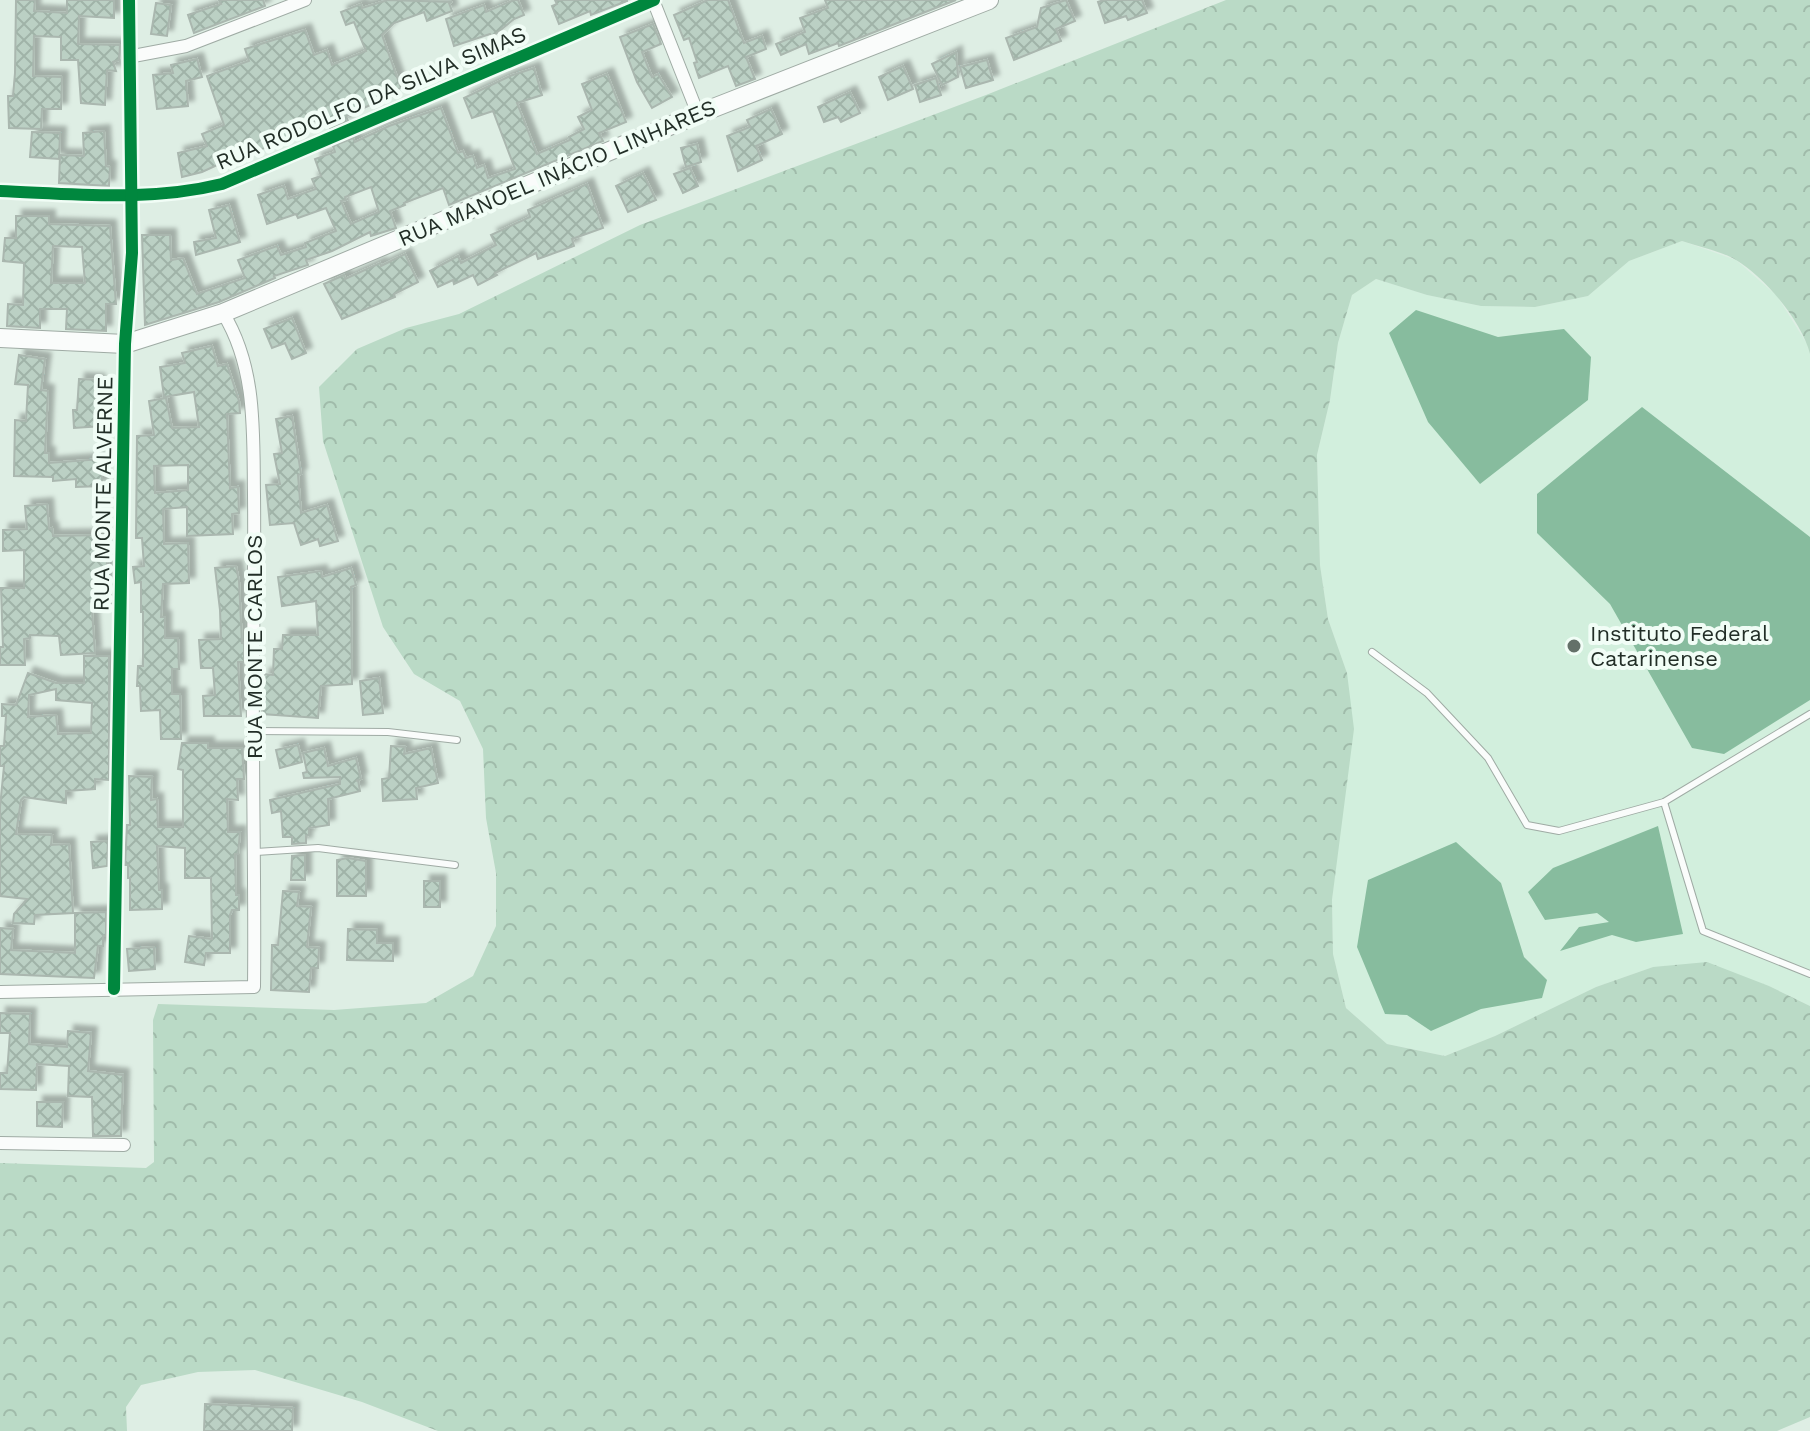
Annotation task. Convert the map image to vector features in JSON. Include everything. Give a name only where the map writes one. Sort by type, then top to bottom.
[{"type":"main road","name":"RUA MANOEL INÁCIO LINHARES","points":[[125,344],[223,313],[698,114],[989,0]]},
{"type":"main road","points":[[0,338],[125,344]]},
{"type":"street","name":"RUA MONTE ALVERNE","points":[[114,989],[125,344],[132,253],[129,0]]},
{"type":"street","points":[[128,57],[186,46],[305,0]]},
{"type":"street","points":[[653,0],[698,114]]},
{"type":"street","name":"RUA RODOLFO DA SILVA SIMAS","points":[[0,191],[132,197],[180,193],[222,184],[653,0]]},
{"type":"street","name":"RUA MONTE CARLOS","points":[[114,989],[254,987],[256,590],[251,390],[238,339],[223,313]]},
{"type":"street","points":[[0,992],[114,989]]},
{"type":"street","points":[[0,1143],[124,1145]]},
{"type":"lane","points":[[1372,652],[1427,693],[1488,758],[1527,825],[1559,831],[1664,802],[1810,714]]},
{"type":"lane","points":[[253,731],[388,732],[457,740]]},
{"type":"lane","points":[[1664,802],[1703,931],[1810,974]]},
{"type":"lane","points":[[256,852],[318,848],[455,865]]},
{"type":"shaded area","name":"Instituto Federal Catarinense","points":[[1682,241],[1736,260],[1777,296],[1810,354],[1810,1006],[1769,986],[1653,967],[1596,987],[1495,1036],[1445,1056],[1387,1044],[1346,1008],[1333,954],[1332,900],[1347,673],[1328,619],[1320,565],[1317,455],[1330,400],[1338,343],[1352,295],[1376,279],[1427,295],[1481,306],[1535,307],[1588,296],[1629,261]]},
{"type":"shaded area","points":[[1416,310],[1498,337],[1564,329],[1591,357],[1588,400],[1480,484],[1428,422],[1389,333]]},
{"type":"shaded area","points":[[1642,407],[1810,537],[1810,700],[1724,754],[1692,748],[1610,604],[1537,533],[1537,494]]},
{"type":"shaded area","points":[[1658,826],[1683,934],[1636,942],[1612,935],[1560,951],[1579,927],[1609,922],[1597,913],[1545,920],[1528,892],[1553,868]]},
{"type":"shaded area","points":[[1456,842],[1501,883],[1524,957],[1547,980],[1542,998],[1481,1009],[1431,1031],[1407,1015],[1385,1014],[1357,947],[1368,880]]},
{"type":"green space","points":[[1226,0],[1810,0],[1810,354],[1791,315],[1759,277],[1730,257],[1682,241],[1629,261],[1588,296],[1535,307],[1481,306],[1427,295],[1376,279],[1352,295],[1338,343],[1330,400],[1317,455],[1320,565],[1328,619],[1347,673],[1354,729],[1332,900],[1333,954],[1346,1008],[1387,1044],[1445,1056],[1495,1036],[1596,987],[1653,967],[1707,962],[1810,1006],[1810,1417],[1777,1431],[438,1431],[362,1402],[255,1370],[198,1372],[141,1385],[126,1407],[127,1431],[0,1431],[0,1163],[146,1168],[154,1162],[153,1020],[158,1004],[334,1010],[426,1003],[473,976],[496,926],[496,873],[486,818],[483,749],[460,701],[414,674],[383,627],[323,441],[319,387],[357,349],[406,328],[459,314],[640,225],[986,95]]},
{"type":"building","points":[[16,0],[35,0],[34,11],[67,13],[67,0],[114,0],[114,18],[79,16],[78,44],[120,45],[119,60],[113,62],[116,71],[107,70],[105,105],[81,103],[78,60],[61,60],[61,37],[34,36],[33,76],[62,77],[61,109],[42,109],[41,129],[9,128],[8,96],[13,96],[15,73]]},
{"type":"building","points":[[219,0],[263,0],[265,6],[194,33],[188,15],[221,4]]},
{"type":"building","points":[[388,0],[452,2],[449,3],[452,11],[427,21],[424,12],[394,23],[382,35],[401,88],[375,97],[377,102],[346,116],[348,121],[330,128],[324,115],[294,133],[296,138],[242,157],[241,154],[202,172],[182,177],[178,153],[207,146],[202,134],[224,125],[207,76],[249,61],[245,49],[305,30],[314,55],[327,50],[332,65],[366,51],[354,22],[346,25],[341,12],[361,4],[362,8]]},
{"type":"building","points":[[518,0],[524,15],[492,37],[490,34],[454,46],[446,19],[484,5],[486,12]]},
{"type":"building","points":[[555,0],[627,1],[559,24],[552,6],[557,4]]},
{"type":"building","points":[[708,0],[728,0],[744,43],[762,36],[766,49],[746,57],[755,79],[736,86],[728,66],[699,78],[689,38],[684,40],[674,15]]},
{"type":"building","points":[[825,0],[956,0],[839,46],[838,43],[809,54],[806,44],[781,55],[776,44],[805,32],[800,18],[828,8]]},
{"type":"building","points":[[1066,0],[1075,21],[1056,29],[1061,41],[1014,60],[1006,38],[1037,27],[1041,8]]},
{"type":"building","points":[[1142,0],[1147,13],[1128,20],[1126,16],[1105,23],[1098,2]]},
{"type":"building","points":[[156,3],[171,5],[167,36],[151,34]]},
{"type":"building","points":[[653,24],[661,44],[642,52],[652,77],[658,74],[672,97],[652,108],[637,82],[620,37]]},
{"type":"building","points":[[956,52],[958,77],[942,85],[932,64]]},
{"type":"building","points":[[197,59],[202,77],[186,81],[188,106],[157,109],[153,75],[173,73],[171,65]]},
{"type":"building","points":[[987,60],[993,80],[966,88],[960,67]]},
{"type":"building","points":[[903,66],[913,89],[888,100],[879,77]]},
{"type":"building","points":[[534,68],[542,95],[517,103],[537,154],[570,140],[569,137],[584,129],[578,117],[592,110],[582,84],[607,74],[626,122],[599,133],[603,141],[449,205],[443,188],[404,203],[390,211],[396,228],[371,236],[370,232],[306,260],[308,265],[274,276],[219,302],[145,325],[142,235],[170,235],[171,260],[183,258],[197,294],[245,278],[238,260],[277,246],[281,255],[306,247],[305,243],[336,231],[326,208],[267,224],[258,195],[284,186],[288,199],[316,189],[312,179],[321,176],[315,159],[335,152],[333,146],[353,138],[355,142],[441,108],[458,153],[463,151],[466,158],[473,156],[477,168],[484,165],[488,178],[515,169],[493,111],[472,118],[464,98]],"holes":[[[371,187],[379,212],[351,224],[341,201]]]},
{"type":"building","points":[[936,78],[941,95],[920,102],[915,85]]},
{"type":"building","points":[[850,92],[860,113],[841,122],[838,117],[824,122],[818,107]]},
{"type":"building","points":[[771,109],[782,134],[756,146],[762,160],[738,171],[727,136],[750,127],[747,120]]},
{"type":"building","points":[[104,131],[106,166],[110,167],[109,186],[59,183],[60,155],[84,156],[83,133]]},
{"type":"building","points":[[32,132],[60,133],[59,159],[30,157]]},
{"type":"building","points":[[697,144],[701,162],[686,167],[681,148]]},
{"type":"building","points":[[690,168],[698,186],[683,193],[674,174]]},
{"type":"building","points":[[643,173],[656,200],[628,212],[616,186]]},
{"type":"building","points":[[587,184],[603,228],[572,239],[574,246],[538,259],[536,253],[478,285],[473,275],[438,287],[430,271],[458,256],[461,263],[496,245],[491,235],[530,217],[528,210]]},
{"type":"building","points":[[229,205],[240,242],[196,255],[194,242],[216,238],[209,210]]},
{"type":"building","points":[[16,216],[49,216],[49,224],[110,226],[116,304],[106,304],[106,331],[66,329],[67,309],[40,309],[40,328],[7,326],[8,304],[23,305],[24,263],[3,261],[5,238],[16,238]],"holes":[[[53,246],[82,247],[85,283],[51,283]]]},
{"type":"building","points":[[405,254],[418,282],[394,294],[395,297],[342,319],[324,284],[344,275],[345,279],[380,263],[381,266]]},
{"type":"building","points":[[292,318],[306,353],[292,359],[285,343],[272,348],[264,329]]},
{"type":"building","points":[[212,346],[218,366],[227,364],[240,413],[227,414],[230,488],[238,487],[239,513],[232,514],[233,534],[187,536],[187,507],[163,509],[164,544],[188,543],[189,583],[163,584],[161,617],[165,617],[165,638],[178,638],[179,669],[172,669],[172,694],[180,694],[181,739],[161,739],[160,710],[141,711],[140,686],[137,686],[138,666],[143,666],[143,612],[141,582],[135,583],[133,567],[144,566],[142,538],[136,538],[137,436],[154,435],[149,401],[166,398],[172,428],[199,427],[194,392],[164,397],[160,367],[185,363],[182,353]],"holes":[[[188,465],[188,490],[155,493],[154,466]]]},
{"type":"building","points":[[19,355],[45,359],[41,390],[48,391],[45,453],[49,453],[49,463],[102,459],[102,486],[76,487],[76,479],[53,481],[53,477],[14,476],[15,420],[26,421],[28,385],[15,384]]},
{"type":"building","points":[[79,379],[99,380],[97,409],[102,408],[103,426],[74,428],[73,410],[77,410]]},
{"type":"building","points":[[292,416],[301,474],[298,475],[301,513],[327,505],[338,541],[320,546],[318,539],[301,545],[294,523],[270,525],[266,485],[280,484],[274,454],[282,453],[276,419]]},
{"type":"building","points":[[47,504],[49,529],[52,528],[53,536],[103,535],[103,560],[107,560],[106,610],[92,610],[95,653],[61,655],[59,636],[30,635],[30,638],[24,639],[25,665],[0,665],[0,647],[3,647],[1,588],[24,588],[24,550],[3,551],[3,530],[27,529],[25,506]]},
{"type":"building","points":[[236,566],[244,643],[244,662],[238,662],[241,716],[204,716],[203,696],[215,695],[213,668],[201,668],[199,640],[221,639],[215,568]]},
{"type":"building","points":[[351,568],[356,585],[351,587],[352,684],[321,686],[318,718],[262,714],[264,674],[273,675],[274,649],[282,649],[283,635],[318,635],[316,601],[282,606],[278,577],[321,571],[322,577]]},
{"type":"building","points":[[84,656],[109,656],[109,780],[95,779],[95,789],[66,791],[66,803],[24,797],[16,834],[52,835],[51,845],[69,844],[73,913],[35,915],[34,924],[13,923],[14,914],[27,899],[0,896],[0,807],[4,766],[0,766],[0,746],[4,746],[6,716],[2,716],[2,704],[16,705],[28,673],[56,683],[84,683]],"holes":[[[56,689],[56,700],[92,703],[91,733],[58,734],[56,715],[28,717],[29,695]]]},
{"type":"building","points":[[379,678],[383,713],[363,715],[360,681]]},
{"type":"building","points":[[182,743],[208,743],[208,748],[242,748],[244,779],[237,779],[238,800],[227,799],[228,832],[240,832],[238,854],[235,854],[239,910],[232,910],[230,915],[230,953],[206,953],[204,965],[185,962],[189,936],[212,939],[211,878],[185,878],[185,848],[157,846],[162,909],[130,910],[130,878],[128,865],[125,865],[127,825],[130,825],[129,776],[152,777],[151,800],[157,799],[158,827],[183,827],[183,770],[178,769]]},
{"type":"building","points":[[298,745],[302,762],[280,768],[276,750]]},
{"type":"building","points":[[391,746],[405,747],[404,754],[431,748],[438,783],[416,788],[417,799],[383,801],[382,779],[389,778]]},
{"type":"building","points":[[324,748],[328,766],[356,758],[361,779],[358,780],[360,791],[328,799],[329,825],[309,828],[306,843],[292,844],[292,837],[283,837],[281,811],[272,813],[270,800],[340,784],[340,777],[304,778],[303,773],[307,772],[303,753]]},
{"type":"building","points":[[108,841],[107,866],[93,868],[91,842]]},
{"type":"building","points":[[305,855],[305,880],[291,880],[292,856]]},
{"type":"building","points":[[337,860],[366,861],[366,896],[337,896]]},
{"type":"building","points":[[424,881],[440,881],[440,907],[424,907]]},
{"type":"building","points":[[283,891],[299,892],[297,906],[311,907],[307,947],[319,948],[318,968],[311,968],[309,992],[271,990],[272,945],[278,945]]},
{"type":"building","points":[[106,912],[106,936],[103,936],[103,946],[98,946],[94,978],[0,974],[0,928],[13,929],[11,950],[75,953],[75,913]]},
{"type":"building","points":[[348,929],[377,930],[377,943],[393,943],[393,961],[347,960]]},
{"type":"building","points":[[154,947],[155,969],[129,971],[127,949]]},
{"type":"building","points":[[0,1013],[30,1014],[29,1044],[67,1047],[68,1031],[91,1033],[88,1071],[123,1075],[121,1136],[93,1136],[92,1097],[68,1096],[69,1066],[37,1064],[36,1090],[0,1089],[0,1073],[7,1073],[10,1033],[0,1033]]},
{"type":"building","points":[[37,1102],[63,1102],[62,1127],[37,1126]]},
{"type":"building","points":[[205,1404],[293,1408],[292,1431],[204,1431]]},
{"type":"cycle path","points":[[114,989],[125,344],[132,253],[129,0]]},
{"type":"cycle path","points":[[0,191],[139,195],[195,190],[222,184],[654,0]]},
{"type":"place","name":"Instituto Federal Catarinense","points":[[1574,646]]}]
